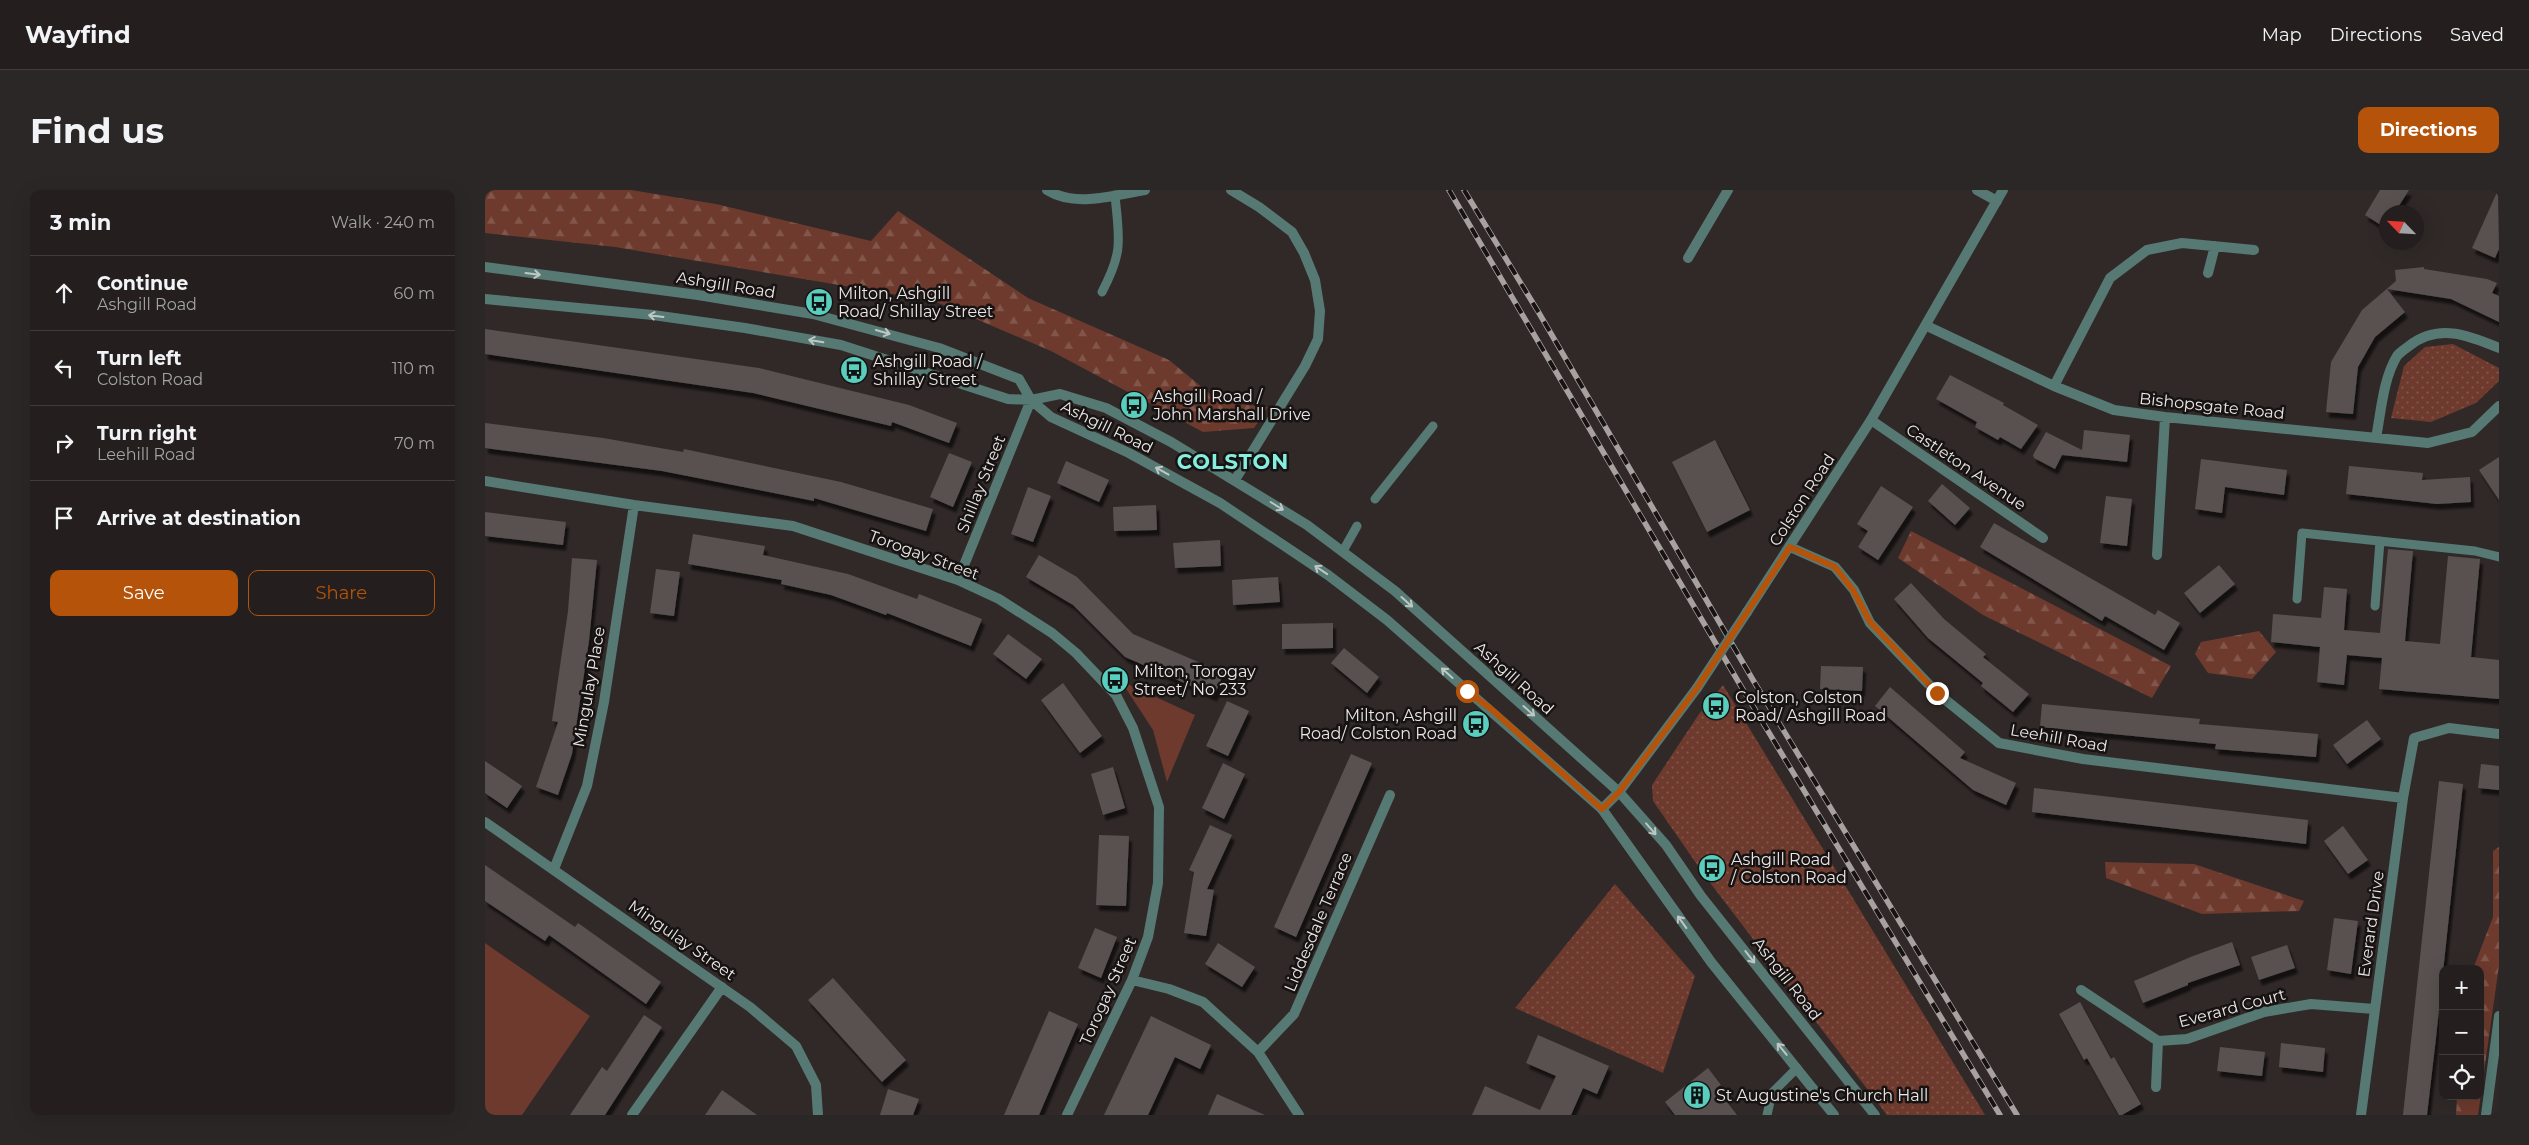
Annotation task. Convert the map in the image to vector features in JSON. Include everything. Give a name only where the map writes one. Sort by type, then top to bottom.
[{"type":"street","points":[[1047,190],[1057,196],[1083,200],[1145,190]]},
{"type":"street","points":[[1233,190],[1292,232],[1304,252],[1315,280],[1320,311],[1318,339],[1305,366],[1235,480]]},
{"type":"street","points":[[1688,258],[1727,190]]},
{"type":"street","points":[[1977,190],[1997,201]]},
{"type":"street","name":"Colston Road","points":[[1602,809],[1619,792],[1697,688],[1790,547],[1871,420],[1927,326],[2003,190]]},
{"type":"street","points":[[2054,386],[2109,278],[2147,250],[2182,243],[2254,250]]},
{"type":"street","points":[[2208,273],[2215,246]]},
{"type":"street","name":"Ashgill Road","points":[[485,267],[698,295],[821,316],[939,348],[1019,379],[1031,400],[1051,417],[1129,453],[1220,503],[1328,575],[1387,620],[1602,809],[1711,962],[1835,1115]]},
{"type":"street","name":"Ashgill Road","points":[[485,299],[653,315],[745,328],[841,345],[1008,399],[1031,400],[1060,394],[1106,408],[1235,480],[1307,525],[1395,591],[1619,792],[1666,845],[1701,896],[1875,1115]]},
{"type":"street","name":"Bishopsgate Road","points":[[1927,326],[2054,386],[2114,410],[2165,417],[2428,443],[2472,432],[2499,406]]},
{"type":"street","points":[[2376,438],[2388,379],[2397,355],[2420,336],[2441,332],[2474,337],[2499,348]]},
{"type":"street","name":"Shillay Street","points":[[958,580],[1031,400]]},
{"type":"street","points":[[2157,555],[2165,417]]},
{"type":"street","name":"Castleton Avenue","points":[[1871,420],[2043,538]]},
{"type":"street","name":"Torogay Street","points":[[485,481],[634,505],[793,526],[958,580],[999,599],[1052,633],[1076,653],[1116,695],[1133,728],[1159,807],[1159,884],[1148,937],[1131,980],[1067,1115]]},
{"type":"street","name":"Mingulay Place","points":[[554,869],[587,786],[603,702],[634,505]]},
{"type":"street","name":"Leehill Road","points":[[1790,547],[1835,567],[1853,590],[1870,622],[1937,693],[1999,743],[2083,759],[2403,798]]},
{"type":"street","name":"Everard Drive","points":[[2361,1115],[2403,798],[2414,738],[2449,728],[2499,734]]},
{"type":"street","name":"Liddesdale Terrace","points":[[1258,1052],[1294,1014],[1390,795]]},
{"type":"street","name":"Mingulay Street","points":[[485,822],[750,1007],[796,1046],[816,1085],[818,1115]]},
{"type":"street","points":[[1131,980],[1169,989],[1203,1002],[1258,1052],[1299,1115]]},
{"type":"street","points":[[632,1115],[722,987]]},
{"type":"street","points":[[2081,990],[2158,1041],[2157,1087]]},
{"type":"street","name":"Everard Court","points":[[2158,1041],[2187,1039],[2264,1012],[2311,1004],[2374,1008]]},
{"type":"street","points":[[2486,1115],[2499,1016]]},
{"type":"lane","points":[[1102,292],[1115,268],[1119,252],[1115,195]]},
{"type":"lane","points":[[1375,499],[1433,426]]},
{"type":"lane","points":[[1343,551],[1357,526]]},
{"type":"lane","points":[[2297,599],[2302,534],[2475,551],[2499,557]]},
{"type":"lane","points":[[2375,606],[2380,541]]},
{"type":"lane","points":[[1767,1115],[1772,1093],[1797,1068]]},
{"type":"green space","points":[[485,190],[631,190],[716,204],[871,241],[898,211],[1028,298],[1169,360],[1220,402],[1268,407],[1254,428],[1203,432],[1051,351],[934,301],[615,247],[485,233]]},
{"type":"green space","points":[[2453,344],[2499,368],[2499,381],[2476,403],[2431,422],[2391,418],[2404,366],[2425,347]]},
{"type":"green space","points":[[1911,531],[2171,666],[2152,698],[1983,615],[1898,558]]},
{"type":"green space","points":[[2259,631],[2276,652],[2252,679],[2208,673],[2195,654],[2201,642]]},
{"type":"green space","points":[[1121,681],[1195,715],[1167,782],[1153,730]]},
{"type":"green space","points":[[1723,685],[1985,1115],[1887,1115],[1705,876],[1653,801],[1652,785],[1699,714]]},
{"type":"green space","points":[[2499,847],[2499,965],[2484,1072],[2484,965],[2475,965],[2493,917],[2493,851]]},
{"type":"green space","points":[[2105,862],[2194,864],[2304,901],[2299,911],[2202,914],[2106,878]]},
{"type":"green space","points":[[1615,884],[1695,976],[1663,1073],[1515,1008]]},
{"type":"green space","points":[[485,943],[590,1016],[522,1115],[485,1115]]},
{"type":"green space","points":[[2457,1100],[2480,1100],[2478,1115],[2456,1115]]},
{"type":"building","points":[[2380,190],[2409,190],[2399,205],[2379,205],[2379,224],[2365,215]]},
{"type":"building","points":[[2498,190],[2499,249],[2495,258],[2472,248]]},
{"type":"building","points":[[2424,267],[2424,269],[2487,279],[2497,283],[2492,293],[2499,296],[2499,322],[2451,299],[2387,289],[2405,312],[2375,337],[2358,367],[2353,414],[2326,412],[2331,362],[2362,310],[2396,281],[2395,270]]},
{"type":"building","points":[[485,329],[759,368],[909,405],[957,423],[949,443],[892,422],[891,426],[753,393],[485,354]]},
{"type":"building","points":[[1950,375],[2004,403],[2003,405],[2038,425],[2021,449],[2000,437],[1998,440],[1975,427],[1977,422],[1936,399]]},
{"type":"building","points":[[485,423],[603,438],[683,452],[684,449],[841,482],[933,509],[926,531],[814,498],[814,501],[662,471],[485,448]]},
{"type":"building","points":[[2084,430],[2130,435],[2127,462],[2062,455],[2055,469],[2034,458],[2033,455],[2046,432],[2082,450]]},
{"type":"building","points":[[1715,440],[1750,510],[1707,532],[1672,462]]},
{"type":"building","points":[[949,453],[972,462],[953,507],[930,497]]},
{"type":"building","points":[[2499,457],[2499,500],[2479,470]]},
{"type":"building","points":[[2201,459],[2287,470],[2284,495],[2225,487],[2222,513],[2195,509]]},
{"type":"building","points":[[1066,461],[1109,480],[1099,502],[1057,483]]},
{"type":"building","points":[[2349,466],[2423,473],[2422,480],[2470,477],[2471,502],[2437,504],[2346,494]]},
{"type":"building","points":[[1942,484],[1970,508],[1955,525],[1928,501]]},
{"type":"building","points":[[1881,486],[1913,507],[1878,560],[1858,547],[1868,531],[1857,524]]},
{"type":"building","points":[[1028,487],[1051,496],[1033,542],[1011,534]]},
{"type":"building","points":[[2106,496],[2132,499],[2127,546],[2100,543]]},
{"type":"building","points":[[1156,505],[1157,530],[1114,531],[1113,507]]},
{"type":"building","points":[[485,512],[566,522],[563,545],[485,536]]},
{"type":"building","points":[[1994,523],[2155,615],[2158,610],[2180,623],[2164,650],[2105,616],[2102,621],[1980,547]]},
{"type":"building","points":[[693,534],[765,546],[763,555],[848,574],[917,599],[919,594],[982,619],[971,646],[887,613],[886,615],[831,595],[781,584],[782,580],[688,564]]},
{"type":"building","points":[[1220,540],[1221,566],[1175,568],[1173,543]]},
{"type":"building","points":[[2388,549],[2413,551],[2405,641],[2440,644],[2448,556],[2480,559],[2471,657],[2499,660],[2499,699],[2379,689],[2382,658],[2347,655],[2344,685],[2317,682],[2320,647],[2271,642],[2273,614],[2321,618],[2324,587],[2347,589],[2344,630],[2380,633]]},
{"type":"building","points":[[1039,555],[1077,577],[1133,634],[1224,673],[1214,696],[1125,657],[1073,605],[1026,577]]},
{"type":"building","points":[[572,558],[597,560],[589,641],[572,754],[558,795],[536,787],[558,722],[552,721],[568,611]]},
{"type":"building","points":[[2219,565],[2235,584],[2200,613],[2184,593]]},
{"type":"building","points":[[656,569],[680,572],[674,616],[650,613]]},
{"type":"building","points":[[1278,577],[1280,602],[1233,605],[1232,580]]},
{"type":"building","points":[[1911,583],[1944,619],[1986,654],[1983,657],[2029,694],[2013,712],[1981,686],[1983,683],[1928,638],[1894,599]]},
{"type":"building","points":[[1333,623],[1333,648],[1282,649],[1282,624]]},
{"type":"building","points":[[1008,634],[1042,659],[1026,679],[993,654]]},
{"type":"building","points":[[1344,648],[1379,677],[1367,693],[1331,663]]},
{"type":"building","points":[[1821,666],[1863,667],[1862,691],[1820,689]]},
{"type":"building","points":[[1063,683],[1102,736],[1080,753],[1041,700]]},
{"type":"building","points":[[1890,687],[1965,752],[1960,758],[2016,783],[2006,805],[1973,790],[1875,706]]},
{"type":"building","points":[[1227,701],[1249,711],[1228,756],[1206,746]]},
{"type":"building","points":[[2042,704],[2200,719],[2199,724],[2318,734],[2316,757],[2215,749],[2216,744],[2040,727]]},
{"type":"building","points":[[2367,720],[2381,739],[2347,764],[2333,745]]},
{"type":"building","points":[[1351,754],[1372,763],[1296,937],[1274,927]]},
{"type":"building","points":[[485,761],[522,786],[507,808],[485,793]]},
{"type":"building","points":[[1223,763],[1245,774],[1224,819],[1202,808]]},
{"type":"building","points":[[2481,764],[2499,766],[2499,790],[2478,788]]},
{"type":"building","points":[[1113,767],[1125,808],[1103,815],[1091,774]]},
{"type":"building","points":[[2439,781],[2463,784],[2444,965],[2439,965],[2439,1010],[2427,1115],[2403,1115]]},
{"type":"building","points":[[2034,788],[2308,820],[2306,844],[2032,812]]},
{"type":"building","points":[[1210,825],[1232,835],[1207,889],[1214,890],[1206,936],[1184,933],[1194,872],[1189,870]]},
{"type":"building","points":[[2343,826],[2368,860],[2348,874],[2324,841]]},
{"type":"building","points":[[1099,835],[1129,836],[1126,906],[1096,905]]},
{"type":"building","points":[[485,865],[575,927],[578,923],[661,982],[646,1004],[549,935],[545,941],[485,901]]},
{"type":"building","points":[[2334,918],[2358,921],[2351,974],[2327,970]]},
{"type":"building","points":[[1095,928],[1117,937],[1101,978],[1078,968]]},
{"type":"building","points":[[2232,942],[2240,965],[2188,983],[2188,985],[2143,1003],[2134,981]]},
{"type":"building","points":[[1218,943],[1255,967],[1242,987],[1205,964]]},
{"type":"building","points":[[2287,945],[2295,968],[2259,980],[2251,957]]},
{"type":"building","points":[[833,978],[906,1060],[882,1082],[808,1000]]},
{"type":"building","points":[[2080,1002],[2111,1059],[2114,1057],[2141,1104],[2122,1115],[2119,1115],[2087,1058],[2084,1060],[2059,1014]]},
{"type":"building","points":[[1049,1011],[1078,1024],[1039,1115],[1004,1115]]},
{"type":"building","points":[[644,1015],[662,1027],[605,1115],[570,1115],[602,1067],[607,1071]]},
{"type":"building","points":[[1151,1016],[1211,1045],[1200,1069],[1175,1057],[1148,1115],[1104,1115]]},
{"type":"building","points":[[1538,1035],[1609,1066],[1597,1094],[1583,1088],[1571,1115],[1472,1115],[1485,1086],[1540,1110],[1556,1076],[1526,1063]]},
{"type":"building","points":[[2281,1043],[2325,1048],[2323,1072],[2279,1067]]},
{"type":"building","points":[[2220,1047],[2265,1052],[2262,1076],[2217,1071]]},
{"type":"building","name":"St Augustine's Church Hall","points":[[1708,1068],[1721,1085],[1716,1088],[1737,1115],[1675,1115],[1665,1102]]},
{"type":"building","points":[[888,1089],[919,1099],[913,1115],[880,1115]]},
{"type":"building","points":[[722,1090],[757,1115],[705,1115]]},
{"type":"building","points":[[1217,1094],[1265,1115],[1208,1115]]},
{"type":"railway","points":[[1449,190],[1742,688],[2000,1115]]},
{"type":"railway","points":[[1464,190],[1539,313],[1753,680],[2017,1115]]},
{"type":"place","name":"Milton, Ashgill Road/ Shillay Street","points":[[819,302]]},
{"type":"place","name":"Ashgill Road / Shillay Street","points":[[854,370]]},
{"type":"place","name":"Ashgill Road / John Marshall Drive","points":[[1134,405]]},
{"type":"place","name":"Milton, Torogay Street/ No 233","points":[[1115,680]]},
{"type":"place","name":"Colston, Colston Road/ Ashgill Road","points":[[1716,706]]},
{"type":"place","name":"Milton, Ashgill Road/ Colston Road","points":[[1476,724]]},
{"type":"place","name":"Ashgill Road / Colston Road","points":[[1712,868]]},
{"type":"place","name":"St Augustine's Church Hall","points":[[1697,1095]]},
{"type":"district","name":"COLSTON","points":[[1233,461]]},
{"type":"route","points":[[1467,691],[1491,709],[1602,809],[1619,792],[1697,688],[1790,547],[1835,567],[1853,590],[1870,622],[1937,693]]}]
